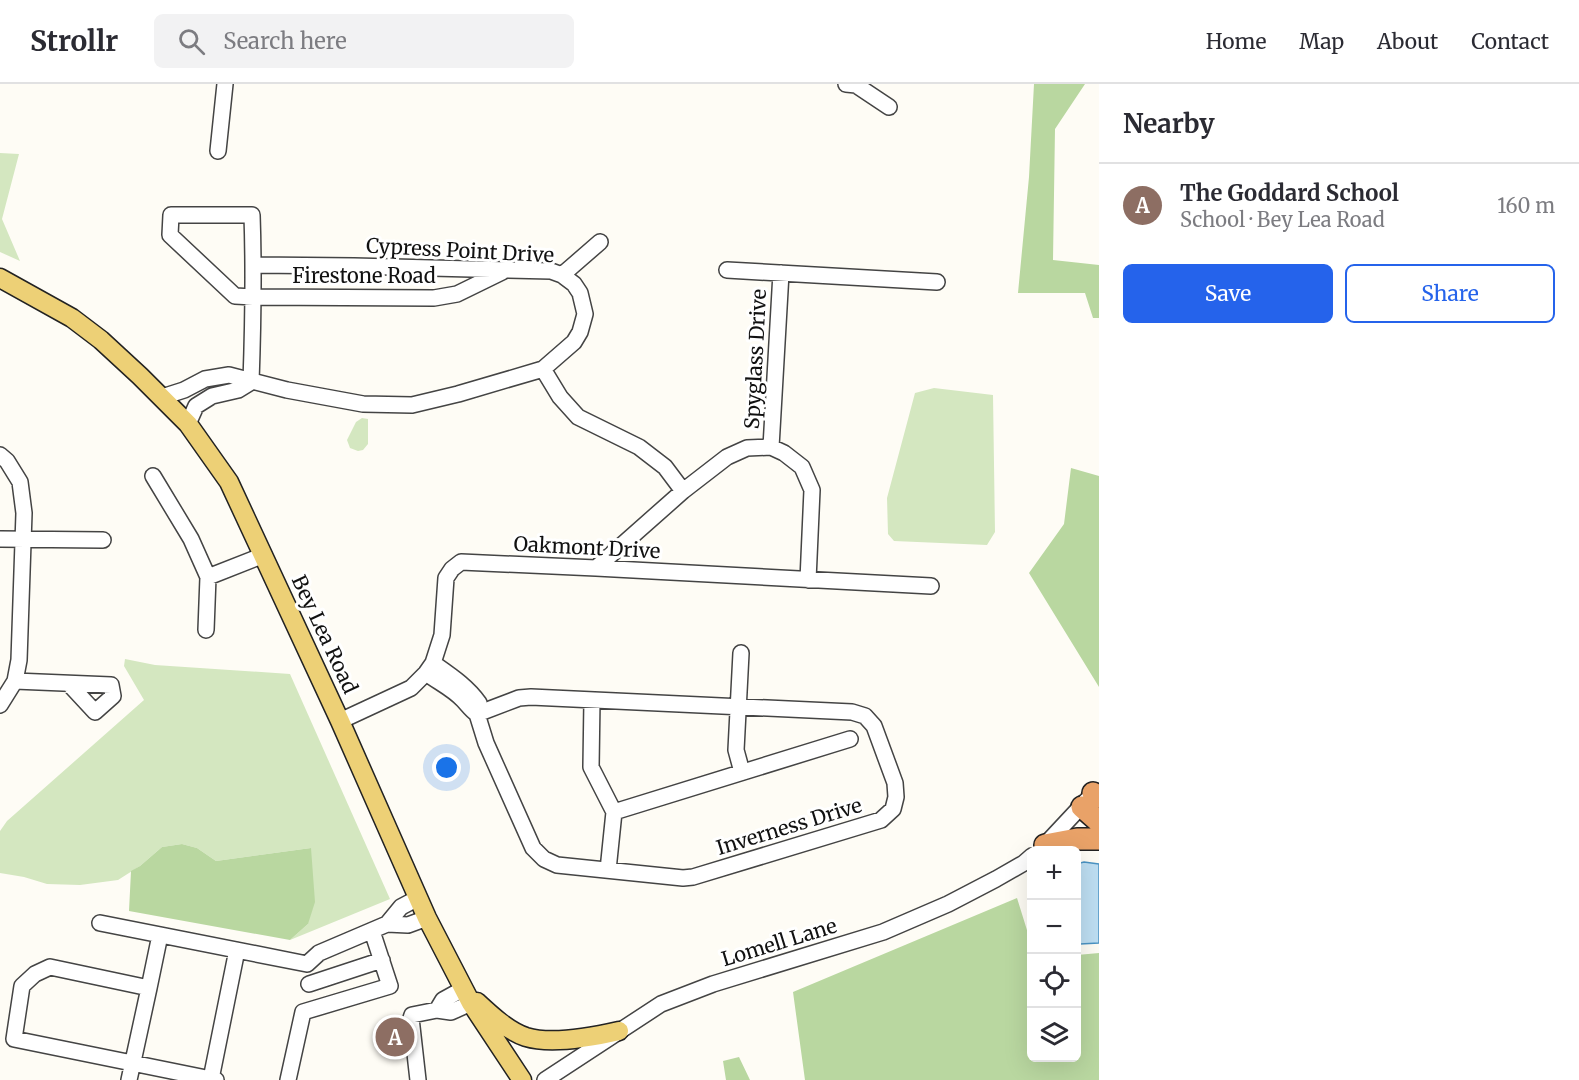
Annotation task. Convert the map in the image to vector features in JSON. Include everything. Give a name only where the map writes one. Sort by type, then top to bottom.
[{"type":"highway","points":[[1093,796],[1099,822]]},
{"type":"highway","points":[[1054,846],[1077,839],[1099,839]]},
{"type":"main road","name":"Bey Lea Road","points":[[0,278],[72,318],[101,340],[188,424],[229,482],[340,721],[427,918],[467,996],[522,1080]]},
{"type":"main road","points":[[467,996],[513,1030],[526,1036],[540,1039],[574,1039],[619,1031]]},
{"type":"street","points":[[218,151],[225,84]]},
{"type":"street","points":[[846,84],[856,85],[890,107]]},
{"type":"street","name":"Firestone Road","points":[[251,382],[253,297],[254,265],[252,215],[171,215],[170,235],[235,296],[253,297],[434,298],[457,294],[506,270]]},
{"type":"street","points":[[562,275],[600,242]]},
{"type":"street","name":"Cypress Point Drive","points":[[251,382],[363,404],[412,405],[543,369],[574,342],[580,332],[585,314],[580,292],[574,284],[562,275],[551,272],[254,265]]},
{"type":"street","name":"Spyglass Drive","points":[[727,270],[937,282]]},
{"type":"street","name":"Spyglass Drive","points":[[771,447],[781,273]]},
{"type":"street","points":[[543,369],[560,397],[578,417],[639,447],[665,467],[683,491]]},
{"type":"street","points":[[162,397],[184,390],[205,379],[229,375],[251,382]]},
{"type":"street","points":[[188,424],[196,406],[212,396],[237,390],[251,382]]},
{"type":"street","points":[[596,568],[683,491],[727,457],[747,448],[771,447],[784,453],[802,467],[812,490],[808,580]]},
{"type":"street","points":[[0,454],[20,482],[24,513],[19,660],[15,681],[1,700]]},
{"type":"street","points":[[153,476],[191,539],[208,577],[206,630]]},
{"type":"street","points":[[0,539],[103,540]]},
{"type":"street","points":[[208,577],[264,555]]},
{"type":"street","name":"Oakmont Drive","points":[[429,668],[442,635],[446,578],[461,562],[931,586]]},
{"type":"street","points":[[741,653],[736,750],[742,772]]},
{"type":"street","points":[[340,721],[411,688],[429,668],[463,700],[469,709],[477,714]]},
{"type":"street","points":[[15,681],[69,684]]},
{"type":"street","name":"Inverness Drive","points":[[531,697],[738,707],[852,712],[866,716],[874,726],[896,783],[893,809],[881,820],[693,878],[556,865],[544,859],[533,848],[486,743],[477,714],[519,698],[531,697]]},
{"type":"street","points":[[592,700],[591,767],[614,812],[608,870]]},
{"type":"street","points":[[614,812],[850,739]]},
{"type":"street","name":"Lomell Lane","points":[[1043,846],[1093,796]]},
{"type":"street","name":"Lomell Lane","points":[[545,1080],[661,1004],[713,984],[883,932],[958,899],[1027,860]]},
{"type":"street","points":[[307,964],[319,953],[387,924],[401,907],[418,898]]},
{"type":"street","points":[[387,924],[408,925],[427,918]]},
{"type":"street","points":[[100,923],[307,964]]},
{"type":"street","points":[[303,1012],[390,986],[372,932]]},
{"type":"street","points":[[129,1080],[160,935]]},
{"type":"street","points":[[149,988],[50,967],[35,974],[22,986],[14,1039],[213,1079],[237,950]]},
{"type":"street","points":[[309,984],[382,960]]},
{"type":"street","points":[[288,1080],[309,984],[307,964]]},
{"type":"street","points":[[418,1080],[412,1015],[437,1010],[451,1012],[467,996]]},
{"type":"green space","points":[[1034,84],[1085,84],[1055,129],[1053,260],[1099,265],[1099,318],[1093,318],[1085,293],[1018,293],[1029,177]]},
{"type":"green space","points":[[0,153],[19,154],[2,219],[20,261],[0,252]]},
{"type":"green space","points":[[934,388],[993,395],[995,532],[987,545],[894,541],[888,534],[887,498],[915,393]]},
{"type":"green space","points":[[362,418],[368,419],[368,444],[363,450],[358,451],[350,448],[347,440],[356,422]]},
{"type":"green space","points":[[1071,468],[1099,476],[1099,687],[1029,573],[1064,524]]},
{"type":"green space","points":[[125,659],[155,665],[290,674],[390,899],[290,940],[308,924],[311,848],[216,861],[197,848],[182,844],[162,847],[140,866],[118,880],[80,885],[47,884],[0,873],[0,831],[7,821],[144,700],[124,666]]},
{"type":"green space","points":[[182,844],[197,848],[216,861],[311,848],[315,902],[308,924],[290,940],[129,911],[131,871],[162,847]]},
{"type":"green space","points":[[1017,898],[1027,930],[1027,1062],[1081,1062],[1081,955],[1099,953],[1099,1080],[805,1080],[793,992]]},
{"type":"green space","points":[[739,1057],[750,1080],[726,1080],[723,1061]]},
{"type":"water","points":[[1081,863],[1099,864],[1099,943],[1081,944]]},
{"type":"place","name":"The Goddard School","points":[[395,1037]]}]
